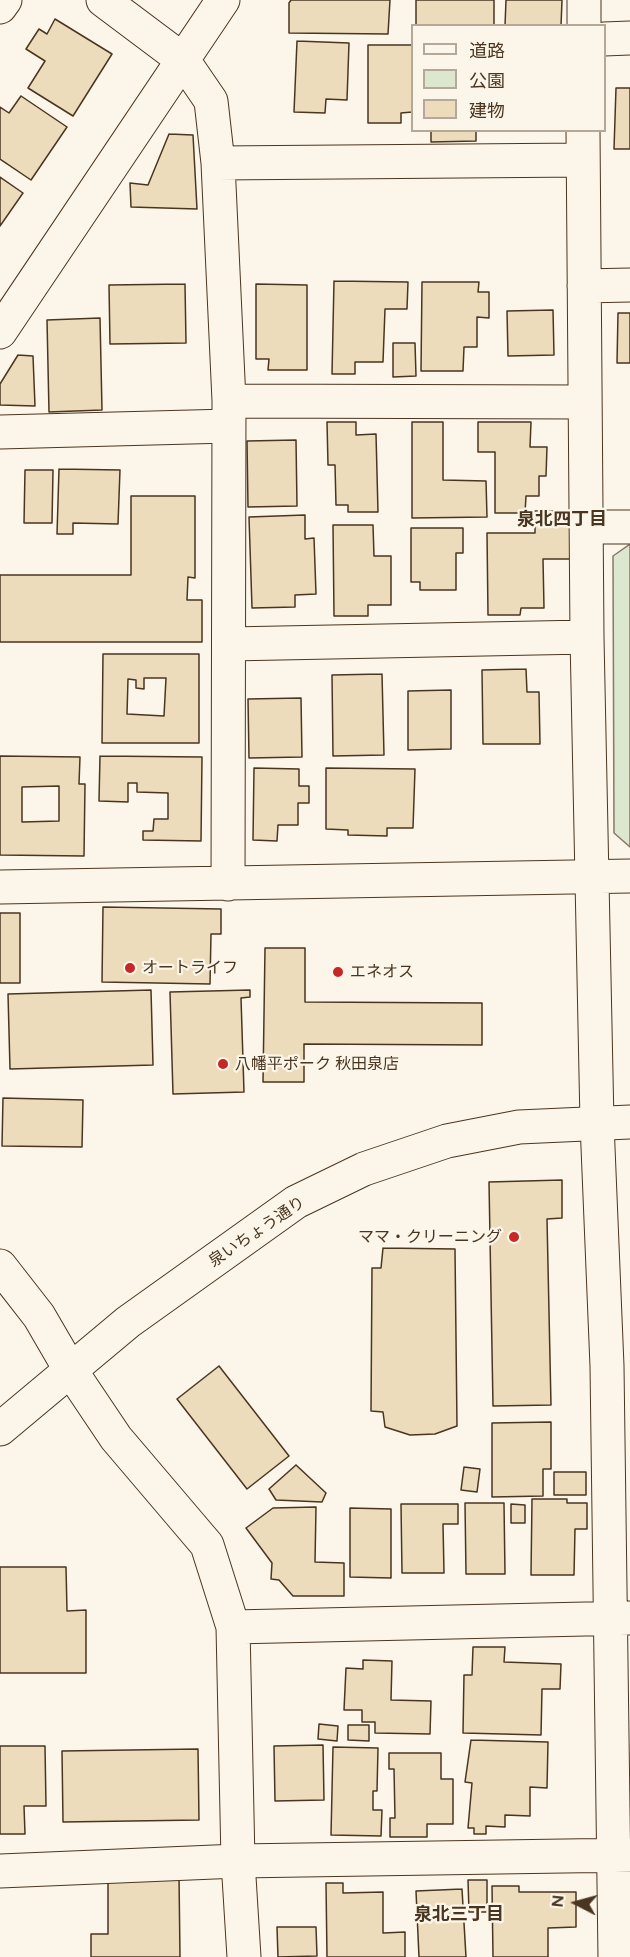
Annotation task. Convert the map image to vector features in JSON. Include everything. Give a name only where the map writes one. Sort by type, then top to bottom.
[{"type":"street","points":[[0,7],[4,0]]},
{"type":"street","points":[[103,0],[183,60],[211,101],[218,163],[229,414],[228,884]]},
{"type":"street","points":[[0,332],[223,0]]},
{"type":"street","points":[[584,0],[584,24]]},
{"type":"street","points":[[606,39],[630,38]]},
{"type":"street","points":[[218,163],[583,145],[587,637],[597,1123],[618,1366],[622,1855],[615,1957]]},
{"type":"street","points":[[584,286],[630,285]]},
{"type":"street","points":[[0,432],[229,414],[585,402]]},
{"type":"street","points":[[586,527],[630,527]]},
{"type":"street","points":[[229,644],[587,637]]},
{"type":"street","points":[[0,887],[630,876]]},
{"type":"street","name":"泉いちょう通り","points":[[0,1429],[128,1322],[296,1202],[364,1169],[447,1141],[519,1127],[630,1122]]},
{"type":"street","points":[[0,1266],[39,1316],[71,1371],[116,1438],[207,1545],[233,1627],[238,1861],[244,1957]]},
{"type":"street","points":[[233,1627],[620,1618]]},
{"type":"street","points":[[0,1871],[238,1861],[622,1855]]},
{"type":"green space","points":[[630,544],[630,847],[614,833],[613,556]]},
{"type":"building","points":[[291,0],[390,0],[388,34],[289,33],[289,3]]},
{"type":"building","points":[[416,0],[494,0],[494,24],[416,24]]},
{"type":"building","points":[[506,0],[562,0],[561,24],[505,24]]},
{"type":"building","points":[[55,19],[112,54],[73,116],[28,88],[45,61],[26,49],[39,29],[47,34]]},
{"type":"building","points":[[297,41],[349,43],[347,100],[326,99],[325,113],[294,112]]},
{"type":"building","points":[[368,45],[411,45],[411,112],[401,113],[401,123],[368,123]]},
{"type":"building","points":[[616,88],[630,88],[630,149],[614,149]]},
{"type":"building","points":[[21,96],[67,127],[31,180],[0,159],[0,107],[9,113]]},
{"type":"building","points":[[431,132],[476,132],[476,141],[431,142]]},
{"type":"building","points":[[169,134],[193,135],[197,209],[131,207],[130,183],[148,185]]},
{"type":"building","points":[[0,177],[23,193],[0,226]]},
{"type":"building","points":[[334,281],[408,282],[407,309],[385,309],[383,362],[355,362],[355,374],[332,374]]},
{"type":"building","points":[[422,282],[479,282],[478,292],[489,292],[489,318],[477,317],[477,347],[464,347],[463,371],[421,371]]},
{"type":"building","points":[[185,284],[186,343],[110,344],[109,285]]},
{"type":"building","points":[[256,284],[307,285],[307,370],[268,370],[269,359],[256,359]]},
{"type":"building","points":[[553,310],[554,355],[508,356],[507,311]]},
{"type":"building","points":[[618,313],[630,313],[630,363],[617,363]]},
{"type":"building","points":[[100,318],[102,410],[49,412],[47,320]]},
{"type":"building","points":[[393,343],[415,343],[416,376],[393,377]]},
{"type":"building","points":[[18,355],[33,356],[35,406],[0,405],[0,384]]},
{"type":"building","points":[[327,422],[356,422],[356,435],[376,434],[378,512],[348,512],[348,505],[336,505],[335,465],[328,465]]},
{"type":"building","points":[[412,422],[443,422],[443,480],[486,481],[487,517],[412,518]]},
{"type":"building","points":[[478,422],[531,422],[530,447],[547,447],[546,476],[539,476],[539,496],[526,496],[525,513],[495,513],[495,452],[478,452]]},
{"type":"building","points":[[296,440],[297,506],[248,507],[247,441]]},
{"type":"building","points":[[59,469],[120,470],[118,524],[73,523],[73,534],[57,534]]},
{"type":"building","points":[[25,470],[53,470],[52,523],[24,523]]},
{"type":"building","points":[[131,496],[195,496],[195,578],[188,577],[187,600],[202,600],[202,642],[0,642],[0,575],[131,575]]},
{"type":"building","points":[[535,511],[573,511],[573,559],[543,559],[544,608],[521,608],[520,615],[488,615],[487,533],[535,533]]},
{"type":"building","points":[[305,515],[305,539],[314,538],[316,594],[295,595],[295,607],[252,608],[249,517]]},
{"type":"building","points":[[333,525],[373,525],[374,556],[391,556],[391,605],[368,605],[368,616],[334,616]]},
{"type":"building","points":[[411,528],[463,528],[463,553],[456,553],[456,590],[420,590],[420,582],[411,582]]},
{"type":"building","points":[[103,654],[199,654],[199,743],[102,743]],"holes":[[[144,678],[166,678],[164,716],[127,714],[128,679],[136,680],[136,688],[144,689]]]},
{"type":"building","points":[[526,669],[527,692],[539,692],[540,744],[483,744],[482,670]]},
{"type":"building","points":[[382,674],[384,755],[333,756],[332,675]]},
{"type":"building","points":[[451,690],[451,749],[408,750],[408,691]]},
{"type":"building","points":[[301,698],[302,757],[249,758],[248,699]]},
{"type":"building","points":[[0,756],[80,757],[79,784],[85,784],[84,856],[0,855]],"holes":[[[59,786],[59,821],[22,822],[22,787]]]},
{"type":"building","points":[[100,756],[202,757],[201,841],[143,840],[143,831],[153,831],[154,819],[168,819],[168,793],[137,792],[137,783],[128,783],[128,802],[99,801]]},
{"type":"building","points":[[254,768],[299,769],[299,786],[309,786],[309,803],[298,803],[298,825],[278,825],[277,841],[253,840]]},
{"type":"building","points":[[326,768],[415,769],[413,828],[387,828],[387,836],[348,835],[348,830],[326,829]]},
{"type":"building","points":[[103,907],[221,909],[221,934],[211,934],[210,984],[102,982]]},
{"type":"building","points":[[0,913],[20,913],[20,983],[0,983]]},
{"type":"building","points":[[265,948],[305,948],[305,1002],[482,1003],[482,1045],[304,1044],[304,1082],[263,1082]]},
{"type":"building","points":[[151,990],[153,1065],[10,1069],[8,994]]},
{"type":"building","points":[[250,990],[250,997],[241,998],[244,1092],[173,1094],[170,992]]},
{"type":"building","points":[[3,1098],[83,1100],[82,1147],[2,1146]]},
{"type":"building","points":[[562,1180],[562,1218],[547,1219],[551,1405],[493,1406],[489,1182]]},
{"type":"building","points":[[383,1248],[455,1249],[457,1426],[435,1434],[410,1435],[385,1427],[383,1412],[371,1411],[372,1268],[381,1268]]},
{"type":"building","points":[[219,1366],[289,1456],[247,1489],[177,1399]]},
{"type":"building","points":[[551,1422],[551,1469],[543,1469],[543,1496],[492,1497],[492,1423]]},
{"type":"building","points":[[296,1465],[326,1493],[322,1502],[276,1500],[269,1489]]},
{"type":"building","points":[[464,1467],[480,1469],[477,1492],[461,1490]]},
{"type":"building","points":[[554,1472],[586,1472],[586,1495],[554,1495]]},
{"type":"building","points":[[532,1499],[567,1499],[567,1503],[587,1503],[587,1529],[575,1529],[574,1575],[531,1575]]},
{"type":"building","points":[[465,1503],[504,1503],[505,1574],[466,1574]]},
{"type":"building","points":[[401,1504],[458,1504],[458,1524],[443,1524],[444,1573],[402,1573]]},
{"type":"building","points":[[511,1504],[525,1505],[525,1523],[511,1523]]},
{"type":"building","points":[[316,1507],[315,1562],[344,1563],[344,1596],[293,1596],[279,1580],[271,1579],[272,1563],[246,1528],[273,1508]]},
{"type":"building","points":[[350,1508],[391,1509],[391,1578],[350,1577]]},
{"type":"building","points":[[0,1567],[66,1567],[67,1611],[86,1610],[86,1673],[0,1673]]},
{"type":"building","points":[[473,1647],[505,1647],[504,1662],[561,1664],[560,1689],[542,1689],[541,1735],[463,1733],[464,1675],[472,1675]]},
{"type":"building","points":[[363,1660],[392,1661],[391,1700],[431,1701],[430,1734],[375,1733],[375,1722],[362,1722],[362,1710],[344,1710],[346,1668],[363,1669]]},
{"type":"building","points":[[319,1724],[338,1726],[337,1741],[318,1739]]},
{"type":"building","points":[[348,1725],[369,1725],[369,1741],[348,1740]]},
{"type":"building","points":[[471,1740],[548,1742],[547,1788],[530,1787],[530,1816],[505,1815],[505,1827],[486,1826],[486,1834],[474,1834],[474,1828],[468,1828],[472,1783],[465,1782]]},
{"type":"building","points":[[323,1745],[324,1800],[275,1801],[274,1746]]},
{"type":"building","points":[[0,1746],[45,1746],[46,1806],[24,1806],[25,1834],[0,1834]]},
{"type":"building","points":[[333,1747],[378,1748],[377,1791],[373,1791],[373,1810],[382,1810],[381,1836],[331,1835]]},
{"type":"building","points":[[198,1749],[199,1820],[63,1822],[62,1751]]},
{"type":"building","points":[[389,1753],[441,1753],[441,1779],[453,1779],[453,1824],[427,1824],[427,1837],[390,1837],[390,1818],[395,1818],[394,1769],[389,1769]]},
{"type":"building","points":[[179,1875],[180,1957],[91,1957],[91,1934],[108,1934],[108,1876]]},
{"type":"building","points":[[468,1880],[487,1880],[487,1912],[469,1912]]},
{"type":"building","points":[[326,1883],[343,1883],[343,1893],[383,1892],[383,1933],[405,1932],[405,1957],[327,1957]]},
{"type":"building","points":[[492,1886],[519,1886],[519,1892],[576,1892],[576,1927],[548,1928],[548,1957],[493,1957]]},
{"type":"building","points":[[462,1889],[466,1957],[419,1957],[416,1891]]},
{"type":"building","points":[[277,1927],[316,1927],[317,1956],[278,1957]]},
{"type":"place","name":"オートライフ","points":[[130,968]]},
{"type":"place","name":"エネオス","points":[[338,972]]},
{"type":"place","name":"八幡平ポーク 秋田泉店","points":[[223,1064]]},
{"type":"place","name":"ママ・クリーニング","points":[[514,1237]]},
{"type":"district","name":"泉北四丁目","points":[[562,520]]},
{"type":"district","name":"泉北三丁目","points":[[459,1915]]}]
